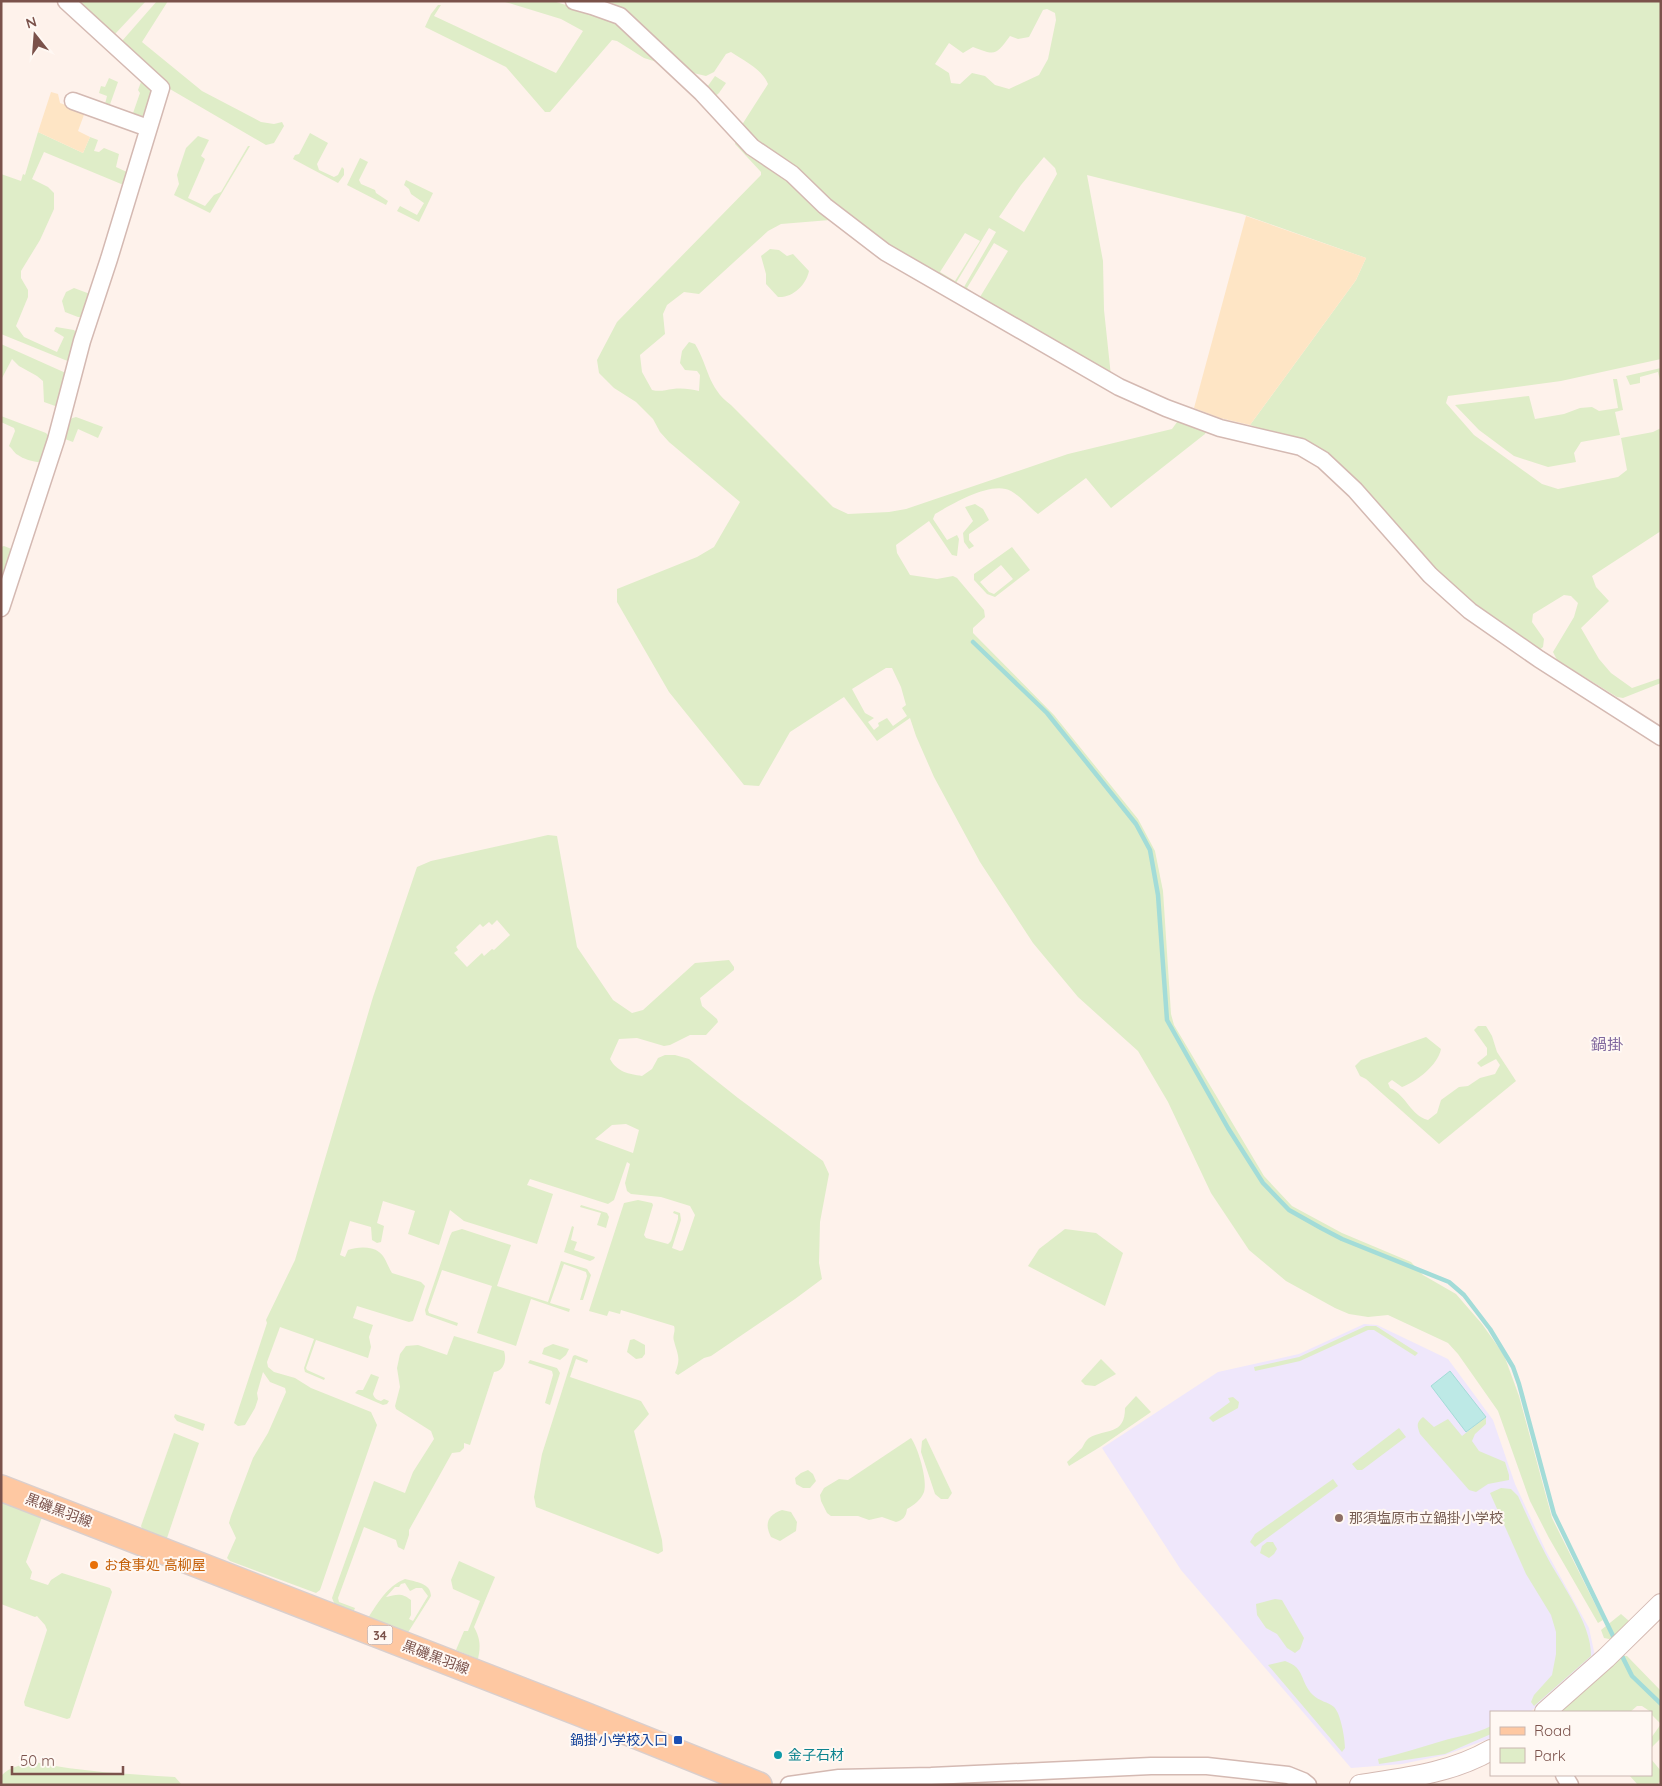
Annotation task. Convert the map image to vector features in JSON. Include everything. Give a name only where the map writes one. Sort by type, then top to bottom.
[{"type":"main road","name":"黒磯黒羽線","points":[[1,1488],[582,1714],[747,1784]]},
{"type":"street","points":[[1,608],[56,440],[82,341],[161,88],[66,1]]},
{"type":"street","points":[[574,1],[620,16],[702,93],[752,147],[792,174],[825,206],[885,252],[1126,390],[1166,408],[1220,428],[1301,447],[1323,460],[1355,490],[1430,575],[1470,611],[1539,659],[1661,737]]},
{"type":"street","points":[[73,101],[148,128]]},
{"type":"street","points":[[1546,1711],[1606,1658],[1661,1604]]},
{"type":"street","points":[[1360,1785],[1408,1778],[1451,1768],[1490,1751]]},
{"type":"street","points":[[789,1785],[839,1778],[931,1776],[1151,1766],[1207,1766],[1288,1775],[1304,1781],[1308,1785]]},
{"type":"shaded area","name":"那須塩原市立鍋掛小学校","points":[[1364,1324],[1377,1325],[1448,1359],[1493,1420],[1515,1484],[1546,1551],[1589,1628],[1595,1656],[1531,1711],[1490,1711],[1490,1738],[1445,1755],[1402,1764],[1351,1768],[1181,1570],[1102,1448],[1218,1372],[1299,1354]]},
{"type":"green space","points":[[72,1],[146,1],[115,34],[110,33]]},
{"type":"green space","points":[[157,1],[168,1],[142,42],[202,91],[261,122],[274,124],[282,122],[284,126],[274,143],[266,145],[163,85],[122,46],[122,41]]},
{"type":"green space","points":[[502,1],[553,1],[582,10],[577,1],[1661,1],[1661,359],[1561,381],[1448,396],[1446,403],[1474,435],[1542,484],[1558,489],[1618,477],[1627,470],[1621,438],[1653,432],[1661,428],[1661,531],[1592,576],[1596,587],[1609,601],[1581,628],[1599,659],[1611,673],[1632,688],[1661,678],[1661,683],[1623,698],[1617,697],[1557,660],[1553,652],[1574,617],[1578,603],[1571,596],[1564,595],[1533,614],[1532,622],[1544,639],[1543,647],[1538,651],[1475,610],[1306,443],[1250,425],[1356,280],[1366,258],[1242,214],[1087,175],[1103,261],[1104,310],[1111,376],[965,291],[964,287],[996,232],[989,228],[956,283],[951,283],[830,220],[781,224],[768,231],[699,294],[684,292],[667,305],[663,314],[665,334],[640,355],[642,372],[652,390],[690,389],[699,391],[700,375],[697,371],[685,370],[680,363],[682,351],[689,342],[695,344],[713,384],[723,398],[833,507],[848,514],[889,512],[906,509],[1068,454],[1172,429],[1180,418],[1208,427],[1205,434],[1111,508],[1086,478],[1038,514],[1011,491],[1003,488],[983,491],[951,505],[935,514],[933,519],[947,540],[957,535],[959,539],[957,556],[952,555],[929,521],[896,545],[897,553],[910,575],[937,579],[953,576],[957,578],[984,610],[985,617],[973,628],[973,633],[1054,715],[1138,819],[1155,851],[1163,891],[1171,1014],[1174,1025],[1264,1176],[1292,1206],[1342,1233],[1411,1262],[1423,1275],[1456,1294],[1482,1324],[1504,1355],[1519,1396],[1552,1518],[1603,1620],[1598,1623],[1530,1501],[1498,1411],[1458,1354],[1448,1343],[1388,1315],[1368,1317],[1349,1314],[1335,1308],[1286,1281],[1249,1250],[1211,1193],[1168,1102],[1138,1051],[1078,997],[1033,943],[980,862],[934,777],[910,718],[877,741],[844,697],[790,732],[759,786],[744,785],[669,692],[617,602],[617,589],[697,557],[714,547],[740,502],[669,442],[660,432],[653,419],[636,402],[614,388],[599,373],[597,360],[617,322],[761,175],[761,172],[735,144],[738,131],[768,84],[762,74],[731,52],[726,54],[714,72],[706,76],[644,58],[617,41],[612,40],[550,112],[545,112],[506,67],[425,27],[431,14],[438,5],[441,5],[434,16],[556,73],[583,31],[561,19]],"holes":[[[1047,9],[1055,13],[1056,20],[1048,59],[1039,75],[1009,89],[995,85],[985,76],[972,73],[960,84],[951,83],[949,73],[935,64],[949,43],[963,53],[973,47],[987,52],[995,52],[1002,47],[1010,36],[1018,39],[1029,37],[1043,10]],[[1044,157],[1055,168],[1057,174],[1024,232],[999,217],[1021,185]],[[965,233],[980,241],[955,281],[940,272]],[[994,243],[1008,251],[980,297],[967,288]],[[886,668],[892,668],[901,687],[906,705],[902,708],[907,716],[893,726],[887,718],[878,723],[879,726],[874,730],[868,722],[874,718],[865,713],[852,689]]]},
{"type":"green space","points":[[125,63],[152,88],[153,95],[145,121],[132,116],[140,93],[138,90],[141,82],[124,66]]},
{"type":"green space","points":[[715,76],[726,83],[712,99],[705,90]]},
{"type":"green space","points":[[109,78],[118,82],[108,110],[104,108],[107,96],[99,93],[101,86],[105,87]]},
{"type":"green space","points":[[38,132],[83,153],[90,137],[98,140],[94,151],[99,152],[104,148],[119,154],[116,167],[129,173],[126,186],[44,152],[32,179],[48,187],[54,193],[54,209],[40,240],[21,271],[21,278],[28,290],[28,297],[16,326],[24,337],[57,352],[64,337],[54,331],[56,327],[74,330],[79,336],[70,362],[1,334],[1,174],[21,181],[23,174],[25,175]]},
{"type":"green space","points":[[310,133],[328,143],[317,164],[319,170],[334,177],[338,175],[342,167],[344,169],[344,175],[338,183],[293,159],[295,155],[299,154]]},
{"type":"green space","points":[[198,136],[209,140],[201,156],[205,159],[188,198],[205,206],[214,195],[221,192],[248,146],[250,146],[210,213],[174,195],[179,184],[177,175],[186,148]]},
{"type":"green space","points":[[360,158],[368,162],[359,180],[361,184],[375,190],[376,193],[388,201],[386,205],[347,185]]},
{"type":"green space","points":[[406,180],[433,193],[419,222],[397,211],[400,206],[417,215],[424,203],[411,194],[404,185]]},
{"type":"green space","points":[[770,249],[779,250],[787,256],[793,254],[809,271],[802,286],[794,293],[778,297],[766,284],[766,274],[761,256]]},
{"type":"green space","points":[[74,288],[90,294],[83,317],[65,312],[62,301],[66,292]]},
{"type":"green space","points":[[1,344],[68,374],[58,407],[44,402],[43,381],[19,366],[12,359],[1,380]]},
{"type":"green space","points":[[1661,368],[1661,384],[1658,372],[1640,377],[1640,383],[1630,385],[1626,376]]},
{"type":"green space","points":[[1613,379],[1617,379],[1623,410],[1615,412],[1620,435],[1581,442],[1574,453],[1576,462],[1548,467],[1514,456],[1479,430],[1455,405],[1529,396],[1535,419],[1564,414],[1580,408],[1592,407],[1599,411],[1618,408]]},
{"type":"green space","points":[[1,416],[46,433],[50,438],[42,462],[23,458],[9,446],[15,431],[14,428],[1,422]]},
{"type":"green space","points":[[76,417],[103,427],[98,438],[78,429],[73,442],[62,438],[68,422]]},
{"type":"green space","points":[[975,504],[983,509],[989,520],[969,534],[969,540],[974,546],[969,549],[964,542],[963,533],[973,521],[965,507]]},
{"type":"green space","points":[[4,546],[14,550],[1,587],[1,547]]},
{"type":"green space","points":[[1012,547],[1030,570],[995,597],[987,594],[974,580],[974,574]],"holes":[[[1001,565],[1013,579],[994,594],[989,592],[980,582]]]},
{"type":"green space","points":[[548,835],[557,836],[577,947],[613,1000],[632,1013],[643,1010],[695,963],[729,960],[734,970],[700,998],[702,1006],[718,1022],[706,1035],[690,1035],[664,1046],[637,1038],[619,1039],[610,1059],[620,1070],[642,1076],[652,1069],[658,1058],[665,1055],[675,1055],[689,1059],[823,1161],[829,1174],[820,1222],[819,1263],[822,1279],[711,1356],[704,1358],[678,1375],[675,1373],[678,1354],[674,1339],[674,1326],[621,1310],[620,1314],[609,1311],[607,1316],[589,1311],[624,1203],[638,1200],[652,1203],[644,1235],[646,1238],[668,1244],[671,1241],[678,1219],[678,1215],[673,1213],[674,1211],[680,1213],[681,1220],[672,1248],[680,1251],[683,1250],[695,1215],[690,1206],[661,1197],[631,1194],[627,1191],[625,1183],[630,1164],[627,1162],[614,1200],[608,1204],[530,1179],[527,1185],[553,1194],[537,1244],[464,1221],[450,1210],[439,1245],[408,1234],[415,1211],[383,1201],[377,1223],[384,1226],[381,1242],[377,1243],[372,1240],[371,1227],[350,1221],[340,1255],[345,1257],[348,1250],[356,1248],[376,1250],[383,1256],[392,1273],[421,1282],[425,1286],[413,1321],[409,1322],[357,1306],[353,1318],[373,1325],[369,1337],[371,1347],[368,1358],[316,1340],[306,1368],[325,1378],[324,1380],[305,1372],[304,1368],[314,1339],[280,1327],[267,1362],[268,1367],[274,1372],[295,1378],[311,1388],[371,1412],[377,1425],[320,1590],[316,1593],[230,1561],[227,1558],[236,1538],[229,1523],[231,1516],[253,1458],[268,1433],[286,1392],[285,1388],[270,1382],[263,1372],[255,1408],[245,1425],[238,1426],[234,1423],[267,1323],[266,1320],[295,1260],[373,997],[417,867],[431,861]],"holes":[[[497,920],[510,935],[494,950],[492,949],[484,956],[482,953],[467,967],[454,953],[458,950],[456,947],[480,924],[483,927],[489,922],[492,925]],[[626,1124],[639,1130],[633,1153],[595,1139],[612,1125]]]},
{"type":"green space","points":[[1478,1026],[1486,1026],[1492,1036],[1497,1052],[1516,1081],[1439,1144],[1366,1079],[1360,1076],[1355,1066],[1361,1060],[1426,1037],[1441,1049],[1436,1061],[1420,1077],[1402,1087],[1392,1080],[1388,1083],[1390,1088],[1396,1091],[1417,1114],[1428,1120],[1437,1113],[1441,1100],[1459,1087],[1468,1086],[1480,1078],[1495,1074],[1500,1065],[1496,1059],[1481,1067],[1477,1063],[1487,1055],[1487,1048],[1474,1030]]},
{"type":"green space","points":[[581,1205],[607,1213],[609,1217],[606,1228],[597,1225],[601,1213],[580,1207]]},
{"type":"green space","points":[[572,1226],[574,1227],[571,1240],[577,1242],[574,1250],[595,1257],[594,1259],[590,1261],[564,1252]]},
{"type":"green space","points":[[462,1229],[511,1245],[497,1286],[548,1302],[561,1261],[587,1269],[591,1275],[583,1300],[580,1300],[587,1276],[586,1272],[564,1264],[550,1303],[570,1309],[569,1312],[531,1299],[516,1346],[477,1333],[492,1286],[442,1270],[428,1310],[429,1313],[458,1323],[457,1326],[426,1315],[425,1310],[450,1236],[452,1232]]},
{"type":"green space","points":[[1065,1229],[1096,1233],[1123,1253],[1105,1306],[1028,1266],[1039,1249]]},
{"type":"green space","points":[[1366,1326],[1376,1326],[1418,1353],[1415,1356],[1374,1330],[1368,1330],[1300,1361],[1255,1371],[1254,1367],[1299,1357]]},
{"type":"green space","points":[[454,1336],[504,1351],[504,1364],[500,1370],[494,1372],[470,1445],[464,1443],[464,1448],[460,1452],[452,1453],[409,1530],[404,1550],[398,1547],[396,1540],[364,1527],[338,1598],[339,1602],[355,1608],[353,1613],[335,1605],[332,1598],[374,1481],[405,1493],[413,1472],[434,1439],[431,1431],[396,1409],[395,1406],[400,1387],[397,1368],[400,1354],[406,1346],[418,1345],[447,1355]]},
{"type":"green space","points":[[634,1339],[645,1345],[645,1354],[642,1358],[636,1359],[627,1352],[630,1340]]},
{"type":"green space","points":[[553,1344],[569,1349],[560,1360],[542,1354],[544,1348]]},
{"type":"green space","points":[[573,1356],[588,1360],[587,1363],[576,1359],[570,1377],[641,1401],[649,1414],[634,1431],[662,1540],[663,1551],[658,1554],[536,1507],[534,1497],[542,1454]]},
{"type":"green space","points":[[1101,1359],[1116,1374],[1095,1386],[1085,1385],[1081,1381]]},
{"type":"green space","points":[[530,1360],[557,1368],[560,1373],[550,1405],[545,1403],[553,1375],[552,1371],[528,1363]]},
{"type":"green space","points":[[371,1374],[379,1377],[373,1394],[374,1397],[380,1401],[384,1399],[389,1401],[387,1404],[383,1405],[355,1393],[358,1390],[363,1390]]},
{"type":"green space","points":[[1136,1396],[1151,1412],[1069,1466],[1067,1462],[1082,1448],[1089,1438],[1113,1430],[1122,1423],[1125,1408]]},
{"type":"green space","points":[[1233,1397],[1239,1402],[1238,1408],[1213,1422],[1209,1418],[1230,1402],[1228,1398]]},
{"type":"green space","points":[[175,1414],[205,1424],[203,1431],[177,1421],[174,1417]]},
{"type":"green space","points":[[1423,1417],[1434,1427],[1448,1419],[1462,1436],[1486,1417],[1486,1424],[1475,1434],[1472,1441],[1479,1451],[1505,1462],[1509,1480],[1488,1484],[1476,1492],[1469,1490],[1420,1434],[1418,1424]]},
{"type":"green space","points":[[1399,1428],[1406,1437],[1362,1470],[1357,1470],[1352,1464]]},
{"type":"green space","points":[[174,1433],[199,1443],[166,1541],[143,1531],[141,1526]]},
{"type":"green space","points":[[911,1438],[922,1464],[925,1487],[921,1497],[907,1509],[902,1519],[896,1522],[882,1517],[869,1520],[858,1516],[831,1516],[827,1513],[820,1495],[824,1488],[839,1479],[848,1480]]},
{"type":"green space","points":[[926,1438],[952,1493],[948,1499],[941,1499],[935,1494],[921,1452],[922,1441]]},
{"type":"green space","points":[[808,1470],[813,1474],[816,1481],[810,1488],[803,1488],[796,1484],[795,1478]]},
{"type":"green space","points":[[1333,1479],[1338,1486],[1255,1547],[1250,1542],[1255,1534]]},
{"type":"green space","points":[[1501,1488],[1511,1489],[1518,1496],[1546,1555],[1581,1618],[1590,1644],[1591,1656],[1534,1706],[1531,1702],[1534,1695],[1552,1675],[1556,1654],[1556,1632],[1551,1615],[1526,1574],[1490,1493]]},
{"type":"green space","points":[[1,1497],[42,1517],[26,1562],[32,1572],[30,1579],[48,1585],[51,1580],[62,1573],[110,1588],[112,1592],[70,1718],[67,1719],[25,1706],[24,1702],[47,1630],[37,1616],[35,1617],[1,1604]]},
{"type":"green space","points":[[782,1510],[791,1512],[797,1522],[796,1531],[780,1541],[771,1537],[768,1524],[773,1514]]},
{"type":"green space","points":[[1267,1542],[1273,1542],[1277,1549],[1269,1558],[1260,1553],[1262,1546]]},
{"type":"green space","points":[[459,1561],[495,1577],[474,1627],[479,1642],[478,1659],[456,1650],[464,1631],[468,1631],[480,1601],[453,1589],[451,1580]]},
{"type":"green space","points":[[405,1579],[418,1582],[428,1588],[431,1596],[407,1634],[368,1618],[384,1596],[399,1582]],"holes":[[[405,1583],[410,1591],[422,1588],[428,1596],[413,1621],[409,1619],[411,1615],[411,1600],[401,1595],[386,1597],[395,1587],[399,1587],[401,1584]]]},
{"type":"green space","points":[[1275,1599],[1282,1600],[1304,1638],[1300,1649],[1295,1653],[1287,1648],[1277,1634],[1266,1628],[1257,1615],[1256,1604]]},
{"type":"green space","points":[[1621,1614],[1629,1621],[1614,1640],[1604,1638],[1601,1630]]},
{"type":"green space","points":[[1616,1655],[1627,1656],[1661,1691],[1661,1724],[1652,1715],[1652,1711],[1642,1706],[1637,1706],[1631,1711],[1554,1711]]},
{"type":"green space","points":[[1285,1661],[1296,1667],[1313,1695],[1332,1705],[1336,1710],[1341,1721],[1344,1739],[1345,1748],[1342,1752],[1268,1665]]},
{"type":"green space","points":[[1661,1724],[1661,1738],[1652,1747],[1652,1737]]},
{"type":"green space","points":[[1490,1726],[1490,1734],[1445,1754],[1379,1764],[1378,1759]]},
{"type":"green space","points":[[1652,1760],[1661,1771],[1661,1780],[1657,1785],[1638,1785],[1630,1776],[1652,1776]]},
{"type":"green space","points":[[35,1762],[122,1774],[175,1777],[182,1785],[1,1785],[1,1776],[8,1770],[16,1766]]},
{"type":"sand","points":[[51,92],[58,94],[60,103],[85,112],[78,131],[90,137],[83,153],[38,132]]},
{"type":"sand","points":[[1246,216],[1366,258],[1356,280],[1250,425],[1220,418],[1194,408]]},
{"type":"water","points":[[1450,1371],[1486,1417],[1466,1432],[1431,1386]]},
{"type":"waterway","points":[[973,642],[1047,713],[1136,824],[1150,850],[1158,895],[1167,1020],[1228,1128],[1263,1183],[1289,1210],[1321,1228],[1342,1239],[1449,1282],[1464,1295],[1490,1329],[1513,1367],[1519,1384],[1554,1514],[1615,1640]]},
{"type":"waterway","points":[[1620,1652],[1632,1676],[1661,1704]]},
{"type":"place","name":"那須塩原市立鍋掛小学校","points":[[1339,1518]]},
{"type":"place","name":"お食事処 高柳屋","points":[[94,1565]]},
{"type":"place","name":"鍋掛小学校入口","points":[[678,1740]]},
{"type":"place","name":"金子石材","points":[[778,1755]]},
{"type":"district","name":"鍋掛","points":[[1607,1044]]}]
